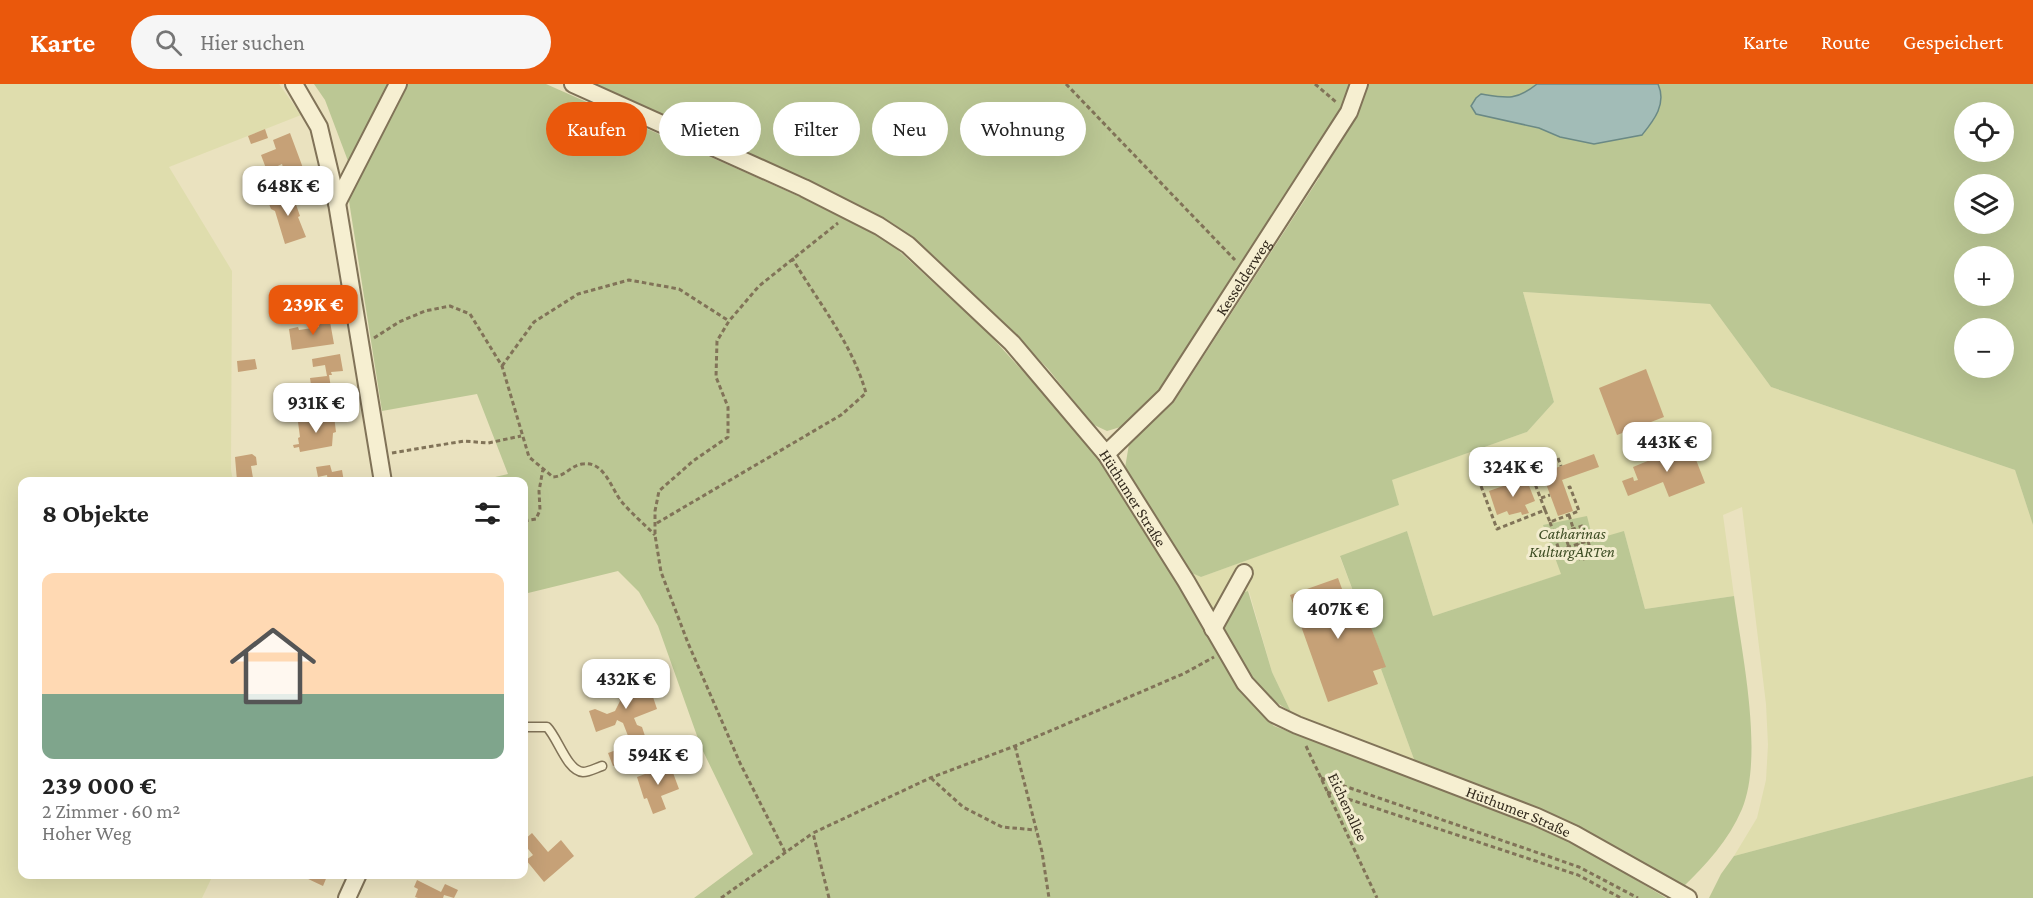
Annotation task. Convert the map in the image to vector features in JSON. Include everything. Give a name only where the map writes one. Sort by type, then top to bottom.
[{"type":"street","points":[[294,84],[319,127],[336,203],[382,477]]},
{"type":"street","points":[[336,203],[398,84]]},
{"type":"street","name":"Hüthumer Straße","points":[[573,84],[804,188],[879,226],[908,245],[1012,343],[1106,454],[1186,581],[1245,683],[1274,714],[1297,725],[1537,817],[1574,834],[1688,898]]},
{"type":"street","name":"Kesselderweg","points":[[1106,454],[1166,396],[1349,112],[1359,84]]},
{"type":"street","points":[[1213,629],[1244,573]]},
{"type":"street","points":[[346,898],[356,879]]},
{"type":"lane","points":[[528,727],[547,727],[553,732],[571,766],[578,771],[586,772],[602,766]]},
{"type":"path","points":[[1066,84],[1247,273]]},
{"type":"path","points":[[1315,84],[1349,112]]},
{"type":"path","points":[[785,852],[740,763],[688,644],[661,572],[655,535],[656,511],[659,491],[693,461],[728,437],[728,407],[716,377],[717,341],[729,321],[759,286],[852,212]]},
{"type":"path","points":[[657,523],[841,415],[866,393],[860,372],[846,346],[792,258]]},
{"type":"path","points":[[502,366],[534,322],[578,294],[629,280],[679,289],[729,321]]},
{"type":"path","points":[[360,348],[399,322],[425,311],[450,306],[470,314],[502,366],[529,457],[553,477],[562,476],[568,470],[582,464],[592,464],[606,475],[621,501],[655,535]]},
{"type":"path","points":[[379,455],[464,441],[488,443],[522,436]]},
{"type":"path","points":[[1558,458],[1561,466]]},
{"type":"path","points":[[1529,468],[1559,550],[1588,541]]},
{"type":"path","points":[[528,520],[536,519],[540,510],[538,491],[543,469]]},
{"type":"path","points":[[1506,477],[1508,484]]},
{"type":"path","points":[[1535,484],[1545,481]]},
{"type":"path","points":[[1481,486],[1497,529],[1545,510]]},
{"type":"path","points":[[1550,522],[1579,512],[1570,487],[1566,489]]},
{"type":"path","points":[[1541,498],[1550,495]]},
{"type":"path","points":[[1518,513],[1521,519]]},
{"type":"path","points":[[1568,514],[1580,550],[1577,556]]},
{"type":"path","points":[[1582,526],[1588,541],[1586,557],[1582,560],[1577,556],[1572,557],[1564,532],[1582,526]]},
{"type":"path","points":[[1580,550],[1588,552],[1593,559]]},
{"type":"path","points":[[721,898],[813,833],[930,778],[1015,746],[1185,673],[1226,651]]},
{"type":"path","name":"Eichenallee","points":[[1297,725],[1377,898]]},
{"type":"path","points":[[1015,746],[1042,852],[1049,898]]},
{"type":"path","points":[[930,778],[963,807],[1002,827],[1036,830]]},
{"type":"path","points":[[1321,778],[1579,867],[1638,898]]},
{"type":"path","points":[[1328,792],[1578,875],[1621,898]]},
{"type":"path","points":[[813,833],[829,898]]},
{"type":"green space","points":[[0,84],[279,84],[301,115],[169,167],[232,271],[232,477],[18,477],[18,879],[211,879],[202,898],[0,898]]},
{"type":"green space","points":[[314,84],[546,84],[587,102],[546,102],[546,156],[647,156],[647,129],[659,134],[659,156],[708,156],[859,223],[887,240],[988,333],[1079,433],[1130,502],[1241,693],[1274,726],[1567,838],[1666,898],[694,898],[753,854],[701,747],[658,626],[639,592],[618,571],[528,593],[528,477],[495,477],[508,474],[477,394],[382,411],[349,201],[348,161],[325,100]]},
{"type":"green space","points":[[593,84],[2033,84],[2033,525],[2015,470],[1771,387],[1710,304],[1523,292],[1554,402],[1527,432],[1392,480],[1399,505],[1201,577],[1189,572],[1125,468],[1129,444],[1174,402],[1319,178],[1313,159],[1162,392],[1124,426],[1107,431],[1092,424],[1049,370],[934,256],[894,224],[748,156],[761,156],[761,102],[659,102],[659,115],[647,109],[647,102],[632,102]]},
{"type":"green space","name":"Catharinas KulturgARTen","points":[[1523,292],[1710,304],[1771,387],[2015,470],[2033,525],[2033,776],[1734,856],[1757,818],[1766,780],[1768,745],[1766,704],[1742,507],[1723,515],[1734,596],[1645,609],[1624,531],[1599,562],[1433,616],[1407,531],[1340,557],[1362,615],[1366,614],[1386,667],[1381,669],[1415,762],[1301,719],[1291,712],[1272,672],[1249,591],[1214,615],[1189,572],[1201,577],[1398,505],[1391,480],[1527,432],[1554,402]]},
{"type":"green space","name":"Catharinas KulturgARTen","points":[[1587,516],[1593,540],[1624,531],[1645,609],[1734,596],[1749,704],[1751,762],[1748,787],[1742,809],[1724,842],[1682,888],[1605,842],[1545,812],[1415,762],[1381,669],[1385,666],[1366,614],[1362,615],[1340,556],[1407,531],[1433,616],[1561,574],[1543,525]]},
{"type":"green space","points":[[1248,591],[1272,672],[1291,712],[1271,699],[1251,679],[1214,615],[1217,602]]},
{"type":"green space","points":[[2033,776],[2033,898],[1709,898],[1721,874],[1734,856]]},
{"type":"water","points":[[1537,84],[1658,84],[1661,98],[1655,118],[1642,135],[1594,144],[1560,137],[1539,128],[1476,114],[1471,106],[1481,94],[1497,97],[1517,96]]},
{"type":"building","points":[[265,129],[268,138],[251,144],[248,136]]},
{"type":"building","points":[[290,133],[303,168],[285,174],[282,164],[267,171],[261,155],[276,149],[273,140]]},
{"type":"building","points":[[291,190],[306,237],[285,244],[275,211],[269,204],[273,197]]},
{"type":"building","points":[[329,316],[334,344],[292,350],[289,329],[319,327],[317,318]]},
{"type":"building","points":[[340,354],[343,371],[331,372],[332,375],[329,375],[333,401],[314,404],[310,378],[327,376],[325,365],[313,367],[312,359]]},
{"type":"building","points":[[255,359],[257,369],[238,372],[237,361]]},
{"type":"building","points":[[1646,369],[1664,417],[1617,435],[1599,388]]},
{"type":"building","points":[[334,416],[336,432],[333,433],[332,446],[300,452],[299,447],[294,448],[293,445],[299,444],[298,422]]},
{"type":"building","points":[[1684,447],[1686,454],[1693,452],[1705,483],[1669,497],[1663,482],[1628,496],[1622,481],[1633,477],[1634,481],[1638,480],[1633,467],[1655,458],[1652,452],[1657,450],[1659,457]]},
{"type":"building","points":[[252,454],[256,457],[257,465],[251,466],[253,477],[237,477],[235,457]]},
{"type":"building","points":[[1594,454],[1599,467],[1562,480],[1573,511],[1558,516],[1542,473]]},
{"type":"building","points":[[330,465],[332,472],[342,470],[343,477],[327,477],[327,475],[318,477],[316,467]]},
{"type":"building","points":[[1526,478],[1535,501],[1525,505],[1529,513],[1509,515],[1507,511],[1497,515],[1489,491]]},
{"type":"building","points":[[1338,578],[1353,619],[1366,614],[1386,667],[1373,671],[1378,684],[1328,702],[1290,595]]},
{"type":"building","points":[[614,679],[641,691],[650,688],[657,709],[634,718],[637,725],[642,727],[645,736],[630,741],[623,723],[617,720],[615,725],[596,732],[589,711],[595,709],[607,714],[615,711],[620,701],[617,693],[609,690]]},
{"type":"building","points":[[630,745],[635,758],[613,766],[608,753]]},
{"type":"building","points":[[669,762],[679,789],[661,796],[666,809],[653,814],[647,798],[644,799],[637,777]]},
{"type":"building","points":[[532,833],[548,852],[561,840],[574,856],[544,882],[528,862],[528,859],[533,855],[528,849],[528,836]]},
{"type":"building","points":[[308,879],[326,879],[323,886]]},
{"type":"building","points":[[417,880],[441,892],[445,884],[458,890],[454,898],[444,895],[443,898],[418,898],[415,897],[418,889],[414,887]]}]
